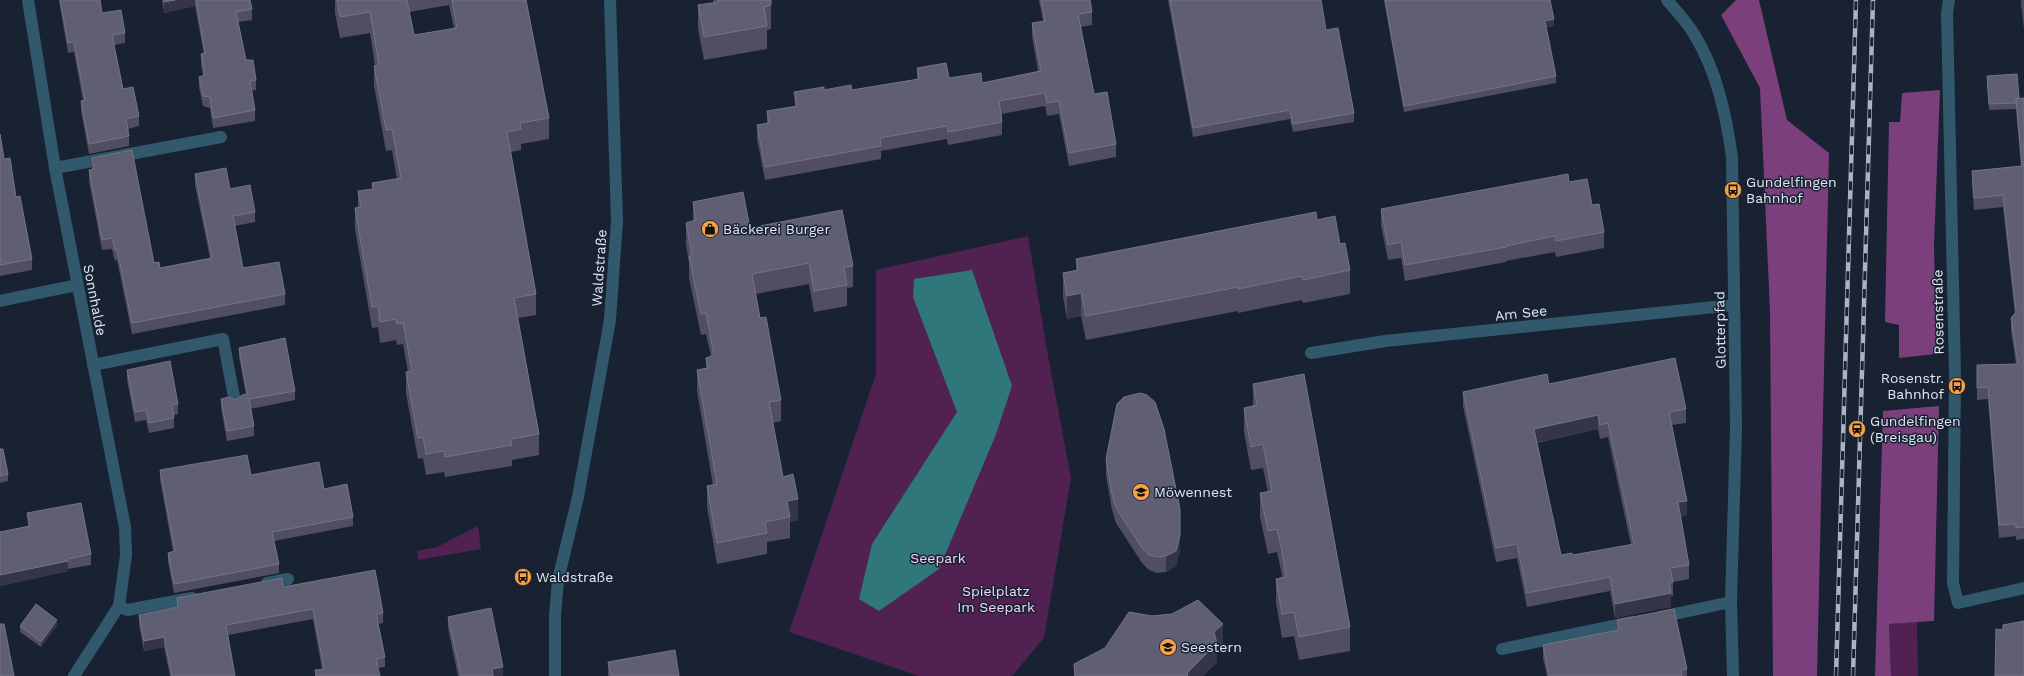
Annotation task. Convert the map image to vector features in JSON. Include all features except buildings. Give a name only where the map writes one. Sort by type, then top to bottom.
[{"type":"street","name":"Sonnhalde","points":[[28,0],[55,168],[125,527],[126,555],[119,606],[74,676]]},
{"type":"street","name":"Waldstraße","points":[[555,676],[555,615],[558,580],[578,497],[610,320],[617,221],[610,0]]},
{"type":"street","name":"Glotterpfad","points":[[1667,0],[1694,33],[1719,90],[1728,125],[1732,157],[1734,190],[1736,427],[1731,602],[1733,676]]},
{"type":"street","name":"Rosenstraße","points":[[1949,0],[1947,13],[1955,376],[1953,583],[1958,603],[2024,588]]},
{"type":"street","points":[[55,168],[221,137]]},
{"type":"street","points":[[0,301],[77,285]]},
{"type":"street","name":"Am See","points":[[1311,354],[1385,342],[1734,305]]},
{"type":"street","points":[[93,365],[223,339],[235,402]]},
{"type":"street","points":[[257,585],[288,579]]},
{"type":"street","points":[[119,606],[127,610],[204,595]]},
{"type":"street","points":[[1502,649],[1731,602]]},
{"type":"green space","name":"Seepark","points":[[1028,236],[1047,350],[1071,478],[1044,638],[1012,676],[919,676],[789,632],[876,374],[876,270]]},
{"type":"green space","points":[[478,526],[481,549],[418,560],[417,551],[437,547]]},
{"type":"green space","points":[[1917,622],[1918,676],[1891,676],[1889,624]]},
{"type":"shaded area","points":[[1736,0],[1759,0],[1787,120],[1829,153],[1817,676],[1773,676],[1770,311],[1760,88],[1721,15]]},
{"type":"shaded area","points":[[1940,90],[1934,245],[1936,354],[1899,358],[1899,325],[1885,322],[1889,122],[1900,122],[1902,93]]},
{"type":"shaded area","points":[[972,270],[1012,386],[995,437],[939,569],[879,611],[859,599],[872,544],[957,412],[913,297],[914,279]]},
{"type":"shaded area","points":[[1939,406],[1934,621],[1889,624],[1891,676],[1875,676],[1883,411]]},
{"type":"railway","points":[[1836,676],[1856,0]]},
{"type":"railway","points":[[1853,676],[1873,0]]},
{"type":"place","name":"Gundelfingen Bahnhof","points":[[1733,190]]},
{"type":"place","name":"Bäckerei Burger","points":[[710,229]]},
{"type":"place","name":"Rosenstr. Bahnhof","points":[[1957,386]]},
{"type":"place","name":"Gundelfingen (Breisgau)","points":[[1857,429]]},
{"type":"place","name":"Möwennest","points":[[1141,492]]},
{"type":"place","name":"Waldstraße","points":[[523,577]]},
{"type":"place","name":"Seestern","points":[[1168,647]]},
{"type":"park label","name":"Spielplatz Im Seepark","points":[[996,600]]}]
